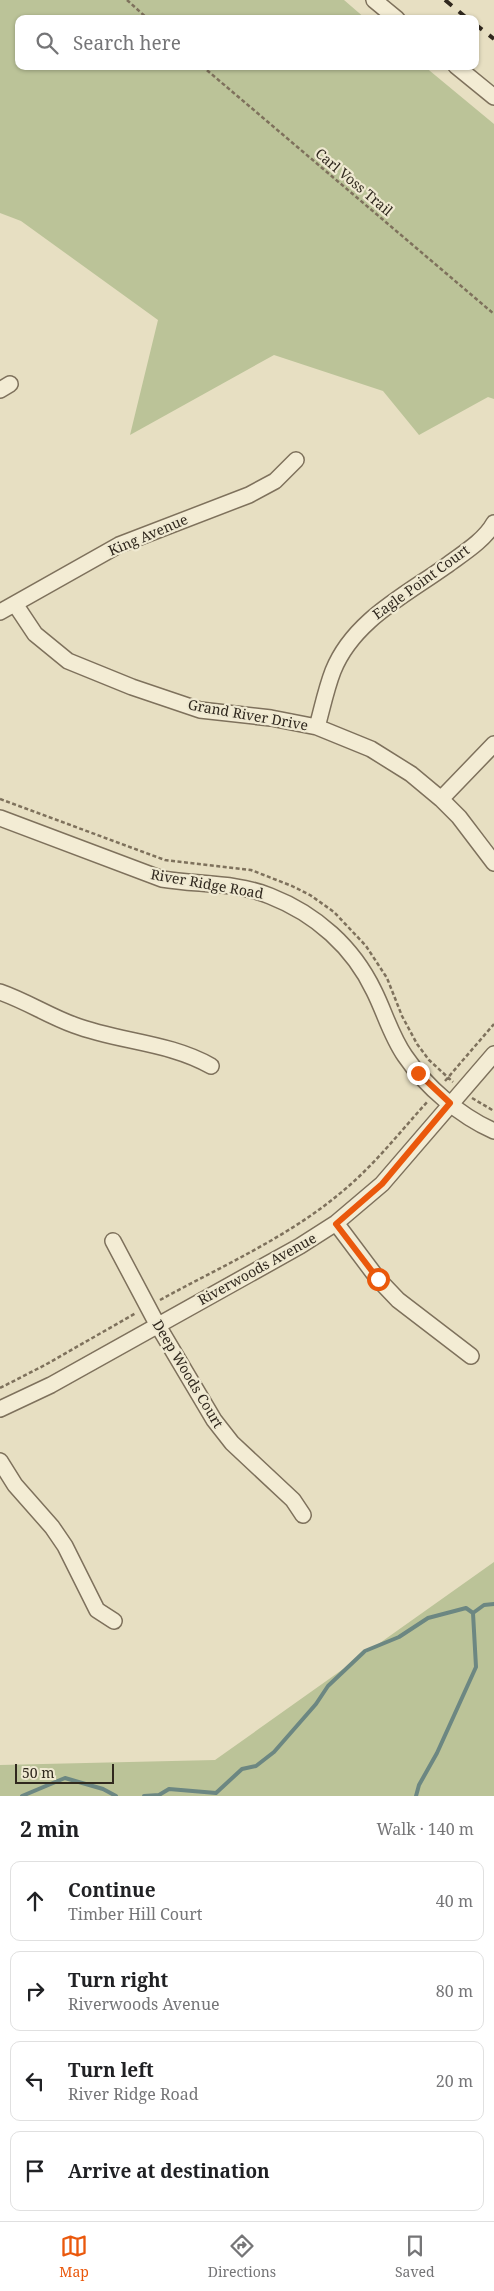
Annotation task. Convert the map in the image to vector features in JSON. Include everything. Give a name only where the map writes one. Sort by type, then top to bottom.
[{"type":"street","points":[[374,0],[392,15]]},
{"type":"street","points":[[461,70],[494,97]]},
{"type":"street","name":"King Avenue","points":[[0,612],[119,545],[249,495],[275,481],[296,460]]},
{"type":"street","name":"Eagle Point Court","points":[[317,727],[333,671],[349,642],[371,618],[452,561],[489,532],[494,523]]},
{"type":"street","name":"Grand River Drive","points":[[15,604],[35,634],[68,661],[132,687],[200,710],[271,718],[317,727],[348,738],[386,757],[411,774],[441,799],[459,817],[494,863]]},
{"type":"street","points":[[441,799],[494,744]]},
{"type":"street","name":"River Ridge Road","points":[[0,818],[162,879],[230,886],[269,896],[314,919],[332,934],[358,964],[375,992],[393,1036],[418,1073],[450,1103],[473,1120],[494,1131]]},
{"type":"street","points":[[0,992],[74,1025],[193,1055],[211,1066]]},
{"type":"street","name":"Riverwoods Avenue","points":[[0,1409],[51,1385],[336,1224],[382,1184],[494,1054]]},
{"type":"street","points":[[336,1224],[378,1279],[398,1300],[471,1356]]},
{"type":"street","name":"Deep Woods Court","points":[[113,1241],[157,1324],[214,1420],[239,1450],[293,1500],[303,1515]]},
{"type":"street","points":[[0,1461],[15,1485],[65,1546],[97,1610],[114,1621]]},
{"type":"path","points":[[127,0],[144,15]]},
{"type":"path","name":"Carl Voss Trail","points":[[207,70],[494,314]]},
{"type":"path","points":[[0,799],[165,860],[250,870],[310,895],[334,912],[366,946],[387,978],[408,1030],[417,1044],[429,1060],[456,1084]]},
{"type":"path","points":[[441,1085],[494,1024]]},
{"type":"path","points":[[469,1095],[494,1111]]},
{"type":"path","points":[[154,1303],[263,1244],[339,1195],[371,1164],[430,1098]]},
{"type":"path","points":[[0,1388],[45,1365],[141,1310]]},
{"type":"green space","points":[[0,0],[344,0],[361,15],[15,15],[15,70],[429,70],[494,124],[494,399],[488,397],[419,435],[383,391],[274,355],[130,435],[158,320],[21,221],[0,213]]},
{"type":"green space","points":[[494,1562],[494,1796],[0,1796],[0,1765],[215,1760]]},
{"type":"waterway","points":[[473,1613],[484,1605],[494,1604]]},
{"type":"waterway","points":[[144,1796],[159,1795],[169,1789],[216,1793],[242,1769],[256,1766],[274,1752],[316,1704],[328,1686],[365,1651],[399,1637],[428,1618],[466,1608],[473,1613]]},
{"type":"waterway","points":[[416,1796],[419,1785],[437,1753],[476,1667],[473,1613]]},
{"type":"waterway","points":[[22,1796],[65,1778],[103,1789],[116,1796]]},
{"type":"railway","points":[[445,0],[463,15]]},
{"type":"railway","points":[[479,27],[494,39]]},
{"type":"route","points":[[378,1279],[336,1224],[382,1184],[399,1166],[450,1103],[418,1073]]}]
